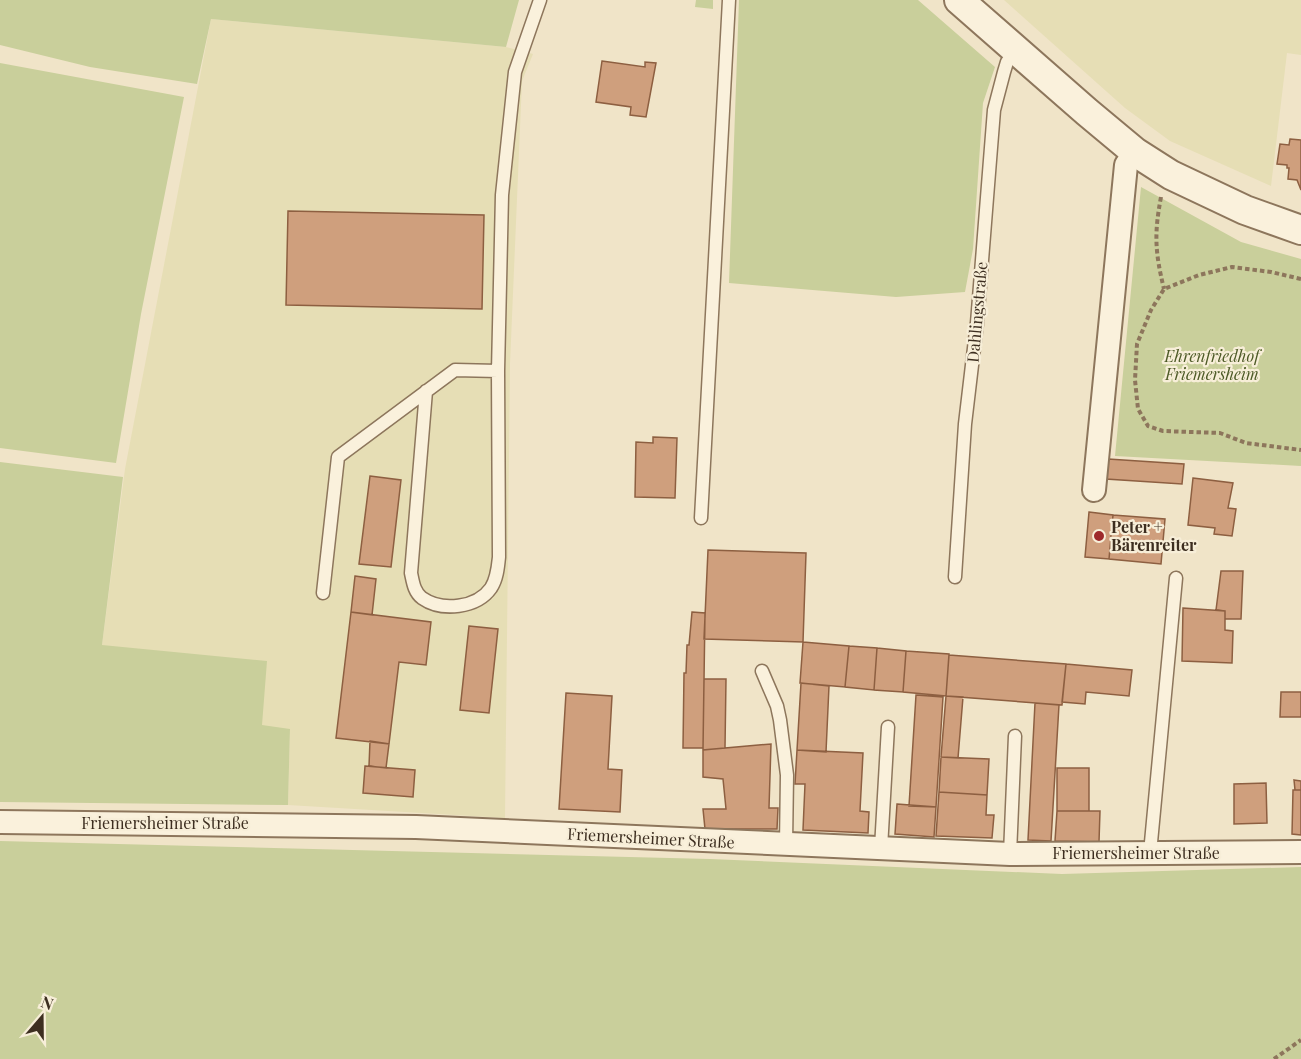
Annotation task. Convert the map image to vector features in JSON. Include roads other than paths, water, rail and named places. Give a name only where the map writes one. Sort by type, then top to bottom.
[{"type":"street","points":[[959,0],[1135,152],[1171,175],[1245,210],[1301,230]]},
{"type":"street","points":[[1094,490],[1126,165],[1135,152]]},
{"type":"street","name":"Friemersheimer Straße","points":[[0,822],[416,827],[1010,854],[1301,852]]},
{"type":"lane","points":[[426,392],[411,573],[415,589],[422,598],[452,606],[469,605],[482,598],[492,587],[498,564],[498,371],[502,195],[515,72],[540,0]]},
{"type":"lane","points":[[701,518],[729,0]]},
{"type":"lane","name":"Dahlingstraße","points":[[955,577],[965,424],[977,323],[994,110],[1007,62],[1016,50]]},
{"type":"lane","points":[[323,593],[338,457],[455,370],[498,371]]},
{"type":"lane","points":[[1150,853],[1176,578]]},
{"type":"lane","points":[[762,671],[777,706],[780,720],[787,775],[786,844]]},
{"type":"lane","points":[[881,848],[888,727]]},
{"type":"lane","points":[[1010,854],[1015,736]]},
{"type":"place","name":"Peter + Bärenreiter","points":[[1099,536]]},
{"type":"park label","name":"Ehrenfriedhof Friemersheim","points":[[1212,365]]}]
